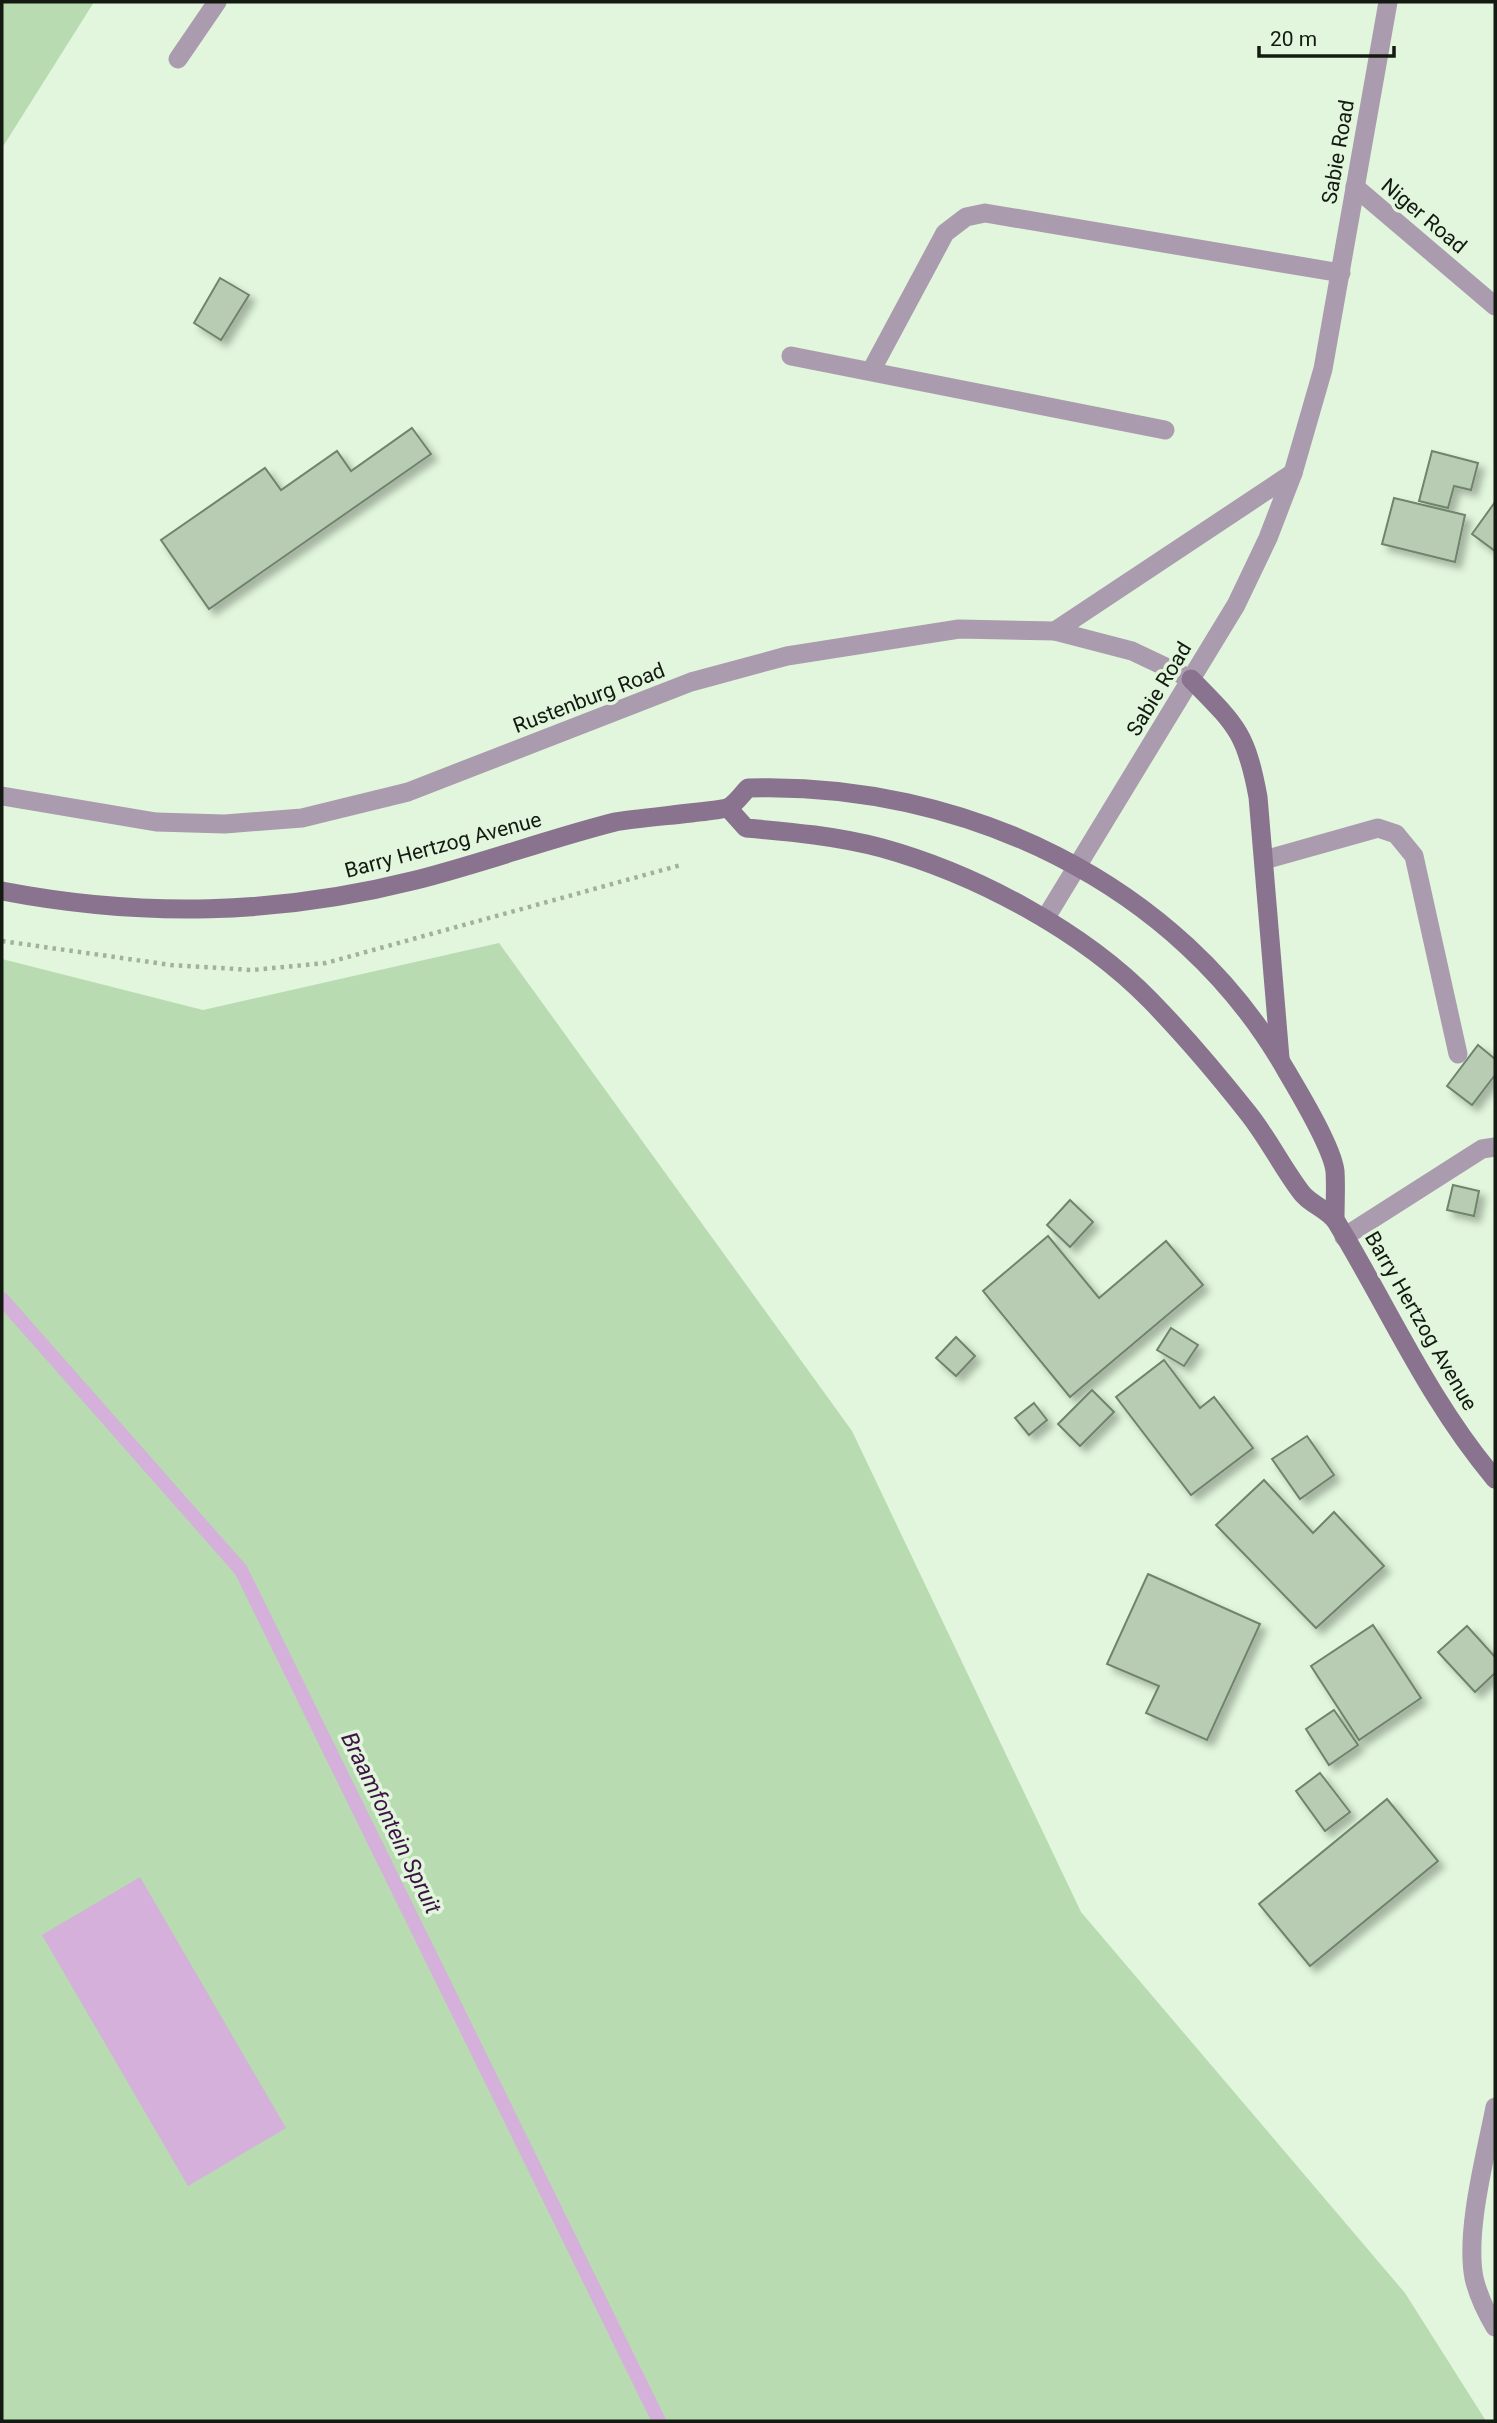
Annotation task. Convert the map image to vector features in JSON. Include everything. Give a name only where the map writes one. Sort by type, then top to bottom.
[{"type":"main road","points":[[1191,679],[1233,722],[1244,740],[1258,797],[1280,1059]]},
{"type":"main road","name":"Barry Hertzog Avenue","points":[[2,891],[78,904],[126,908],[251,909],[354,894],[415,880],[620,821],[728,808],[748,788],[796,786],[875,795],[962,815],[1009,833],[1079,866],[1142,909],[1190,949],[1224,984],[1280,1059],[1307,1108],[1335,1169],[1335,1219],[1344,1237],[1437,1400],[1495,1479]]},
{"type":"main road","name":"Barry Hertzog Avenue","points":[[728,808],[746,828],[822,835],[923,861],[1045,919],[1101,957],[1150,1000],[1248,1113],[1302,1195],[1335,1219]]},
{"type":"street","points":[[178,59],[217,2]]},
{"type":"street","name":"Sabie Road","points":[[1045,919],[1236,605],[1268,538],[1293,472],[1323,369],[1388,2]]},
{"type":"street","name":"Niger Road","points":[[1355,187],[1495,306]]},
{"type":"street","points":[[871,370],[945,233],[965,217],[985,213],[1340,273]]},
{"type":"street","points":[[791,356],[1165,430]]},
{"type":"street","points":[[1055,631],[1293,472]]},
{"type":"street","name":"Rustenburg Road","points":[[2,796],[156,822],[225,824],[302,818],[408,792],[691,682],[788,656],[959,629],[1055,631],[1132,651],[1191,679]]},
{"type":"street","points":[[1264,860],[1378,828],[1396,834],[1414,856],[1458,1054]]},
{"type":"street","points":[[1344,1237],[1482,1149],[1495,1147]]},
{"type":"street","points":[[1495,2107],[1473,2237],[1474,2277],[1485,2311],[1495,2327]]},
{"type":"path","points":[[2,941],[171,965],[252,970],[326,963],[681,865]]},
{"type":"green space","points":[[2,2],[94,2],[2,148]]},
{"type":"green space","points":[[499,943],[852,1431],[1081,1912],[1405,2293],[1486,2421],[2,2421],[2,959],[203,1010]]},
{"type":"shaded area","points":[[140,1877],[286,2128],[188,2186],[42,1935]]},
{"type":"building","points":[[220,278],[249,295],[221,340],[194,323]]},
{"type":"building","points":[[412,428],[431,454],[209,609],[161,540],[265,468],[281,490],[337,451],[351,471]]},
{"type":"building","points":[[1432,451],[1478,463],[1471,490],[1454,486],[1448,508],[1419,501]]},
{"type":"building","points":[[1394,498],[1465,515],[1455,562],[1382,544]]},
{"type":"building","points":[[1495,502],[1495,551],[1472,534]]},
{"type":"building","points":[[1478,1045],[1495,1059],[1495,1075],[1472,1105],[1447,1086]]},
{"type":"building","points":[[1453,1185],[1479,1191],[1474,1216],[1447,1210]]},
{"type":"building","points":[[1070,1200],[1093,1222],[1070,1247],[1047,1225]]},
{"type":"building","points":[[1048,1236],[1099,1298],[1166,1241],[1203,1285],[1070,1397],[983,1291]]},
{"type":"building","points":[[1171,1328],[1198,1345],[1184,1366],[1157,1350]]},
{"type":"building","points":[[956,1337],[975,1356],[956,1376],[936,1358]]},
{"type":"building","points":[[1164,1360],[1200,1408],[1214,1397],[1253,1448],[1191,1495],[1116,1397]]},
{"type":"building","points":[[1092,1390],[1114,1412],[1080,1446],[1058,1424]]},
{"type":"building","points":[[1034,1403],[1047,1420],[1029,1435],[1015,1418]]},
{"type":"building","points":[[1307,1436],[1334,1475],[1300,1499],[1272,1459]]},
{"type":"building","points":[[1264,1480],[1313,1533],[1334,1512],[1384,1566],[1316,1628],[1216,1525]]},
{"type":"building","points":[[1148,1574],[1260,1624],[1207,1740],[1146,1713],[1159,1686],[1107,1664]]},
{"type":"building","points":[[1373,1625],[1421,1698],[1359,1740],[1311,1666]]},
{"type":"building","points":[[1467,1626],[1495,1657],[1495,1673],[1475,1692],[1438,1652]]},
{"type":"building","points":[[1334,1710],[1358,1745],[1329,1765],[1306,1729]]},
{"type":"building","points":[[1320,1773],[1350,1812],[1325,1831],[1296,1791]]},
{"type":"building","points":[[1387,1799],[1438,1861],[1310,1966],[1259,1904]]},
{"type":"waterway","name":"Braamfontein Spruit","points":[[2,1299],[241,1570],[659,2421]]}]
